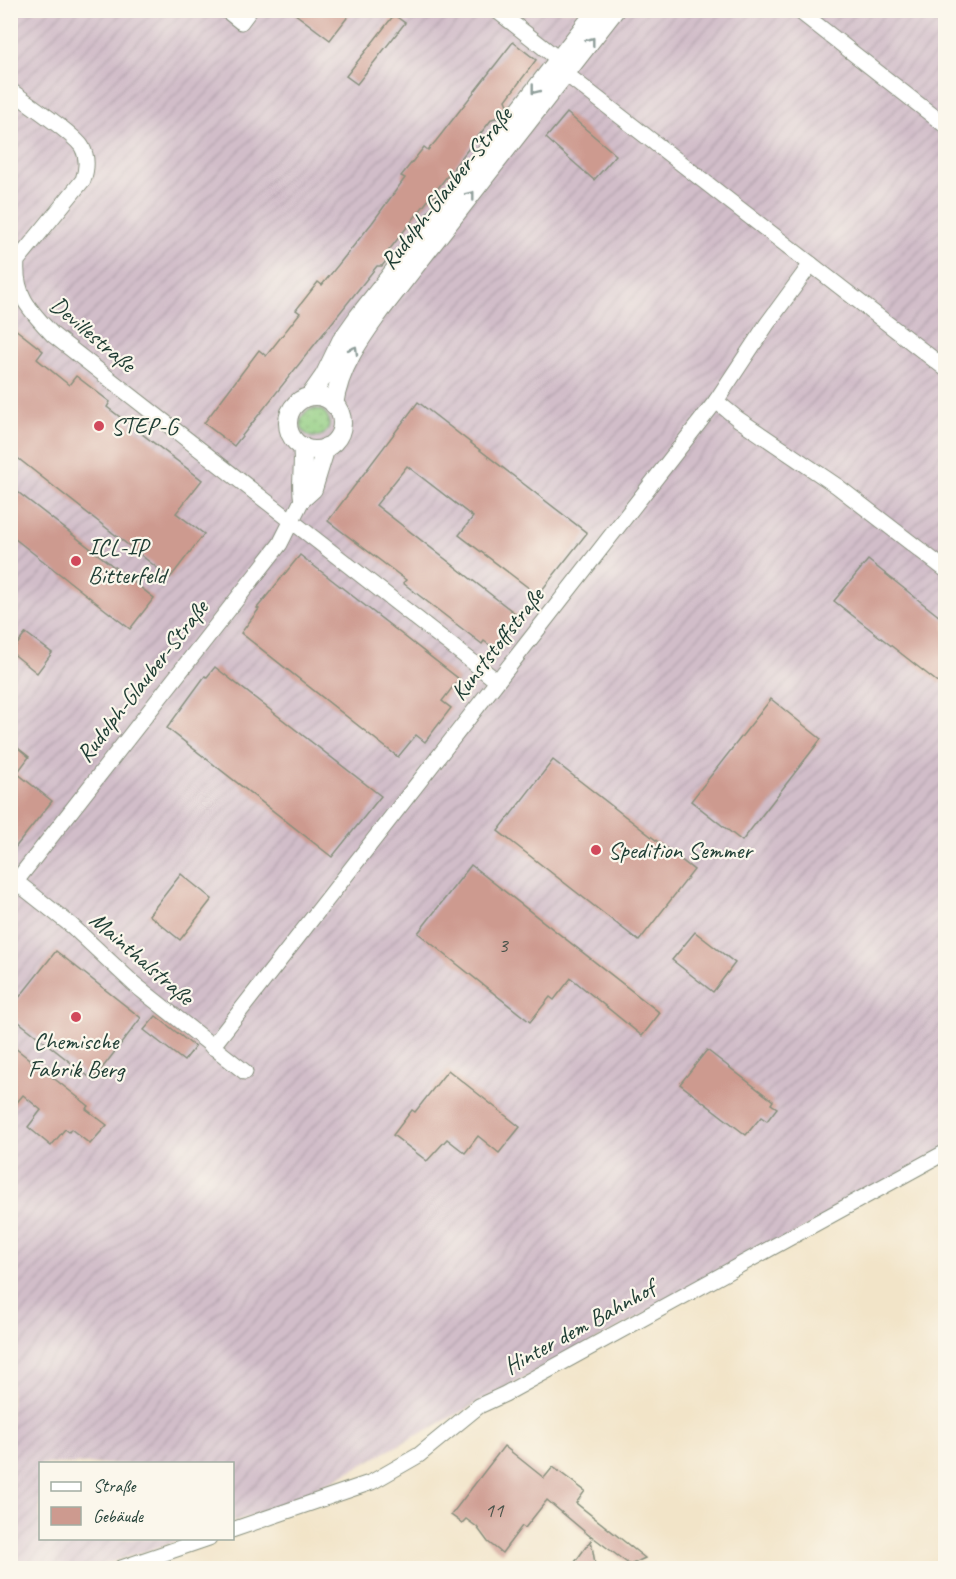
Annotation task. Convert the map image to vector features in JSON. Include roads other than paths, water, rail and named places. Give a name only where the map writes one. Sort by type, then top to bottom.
[{"type":"street","points":[[226,10],[241,22],[250,10]]},
{"type":"street","points":[[496,10],[945,369]]},
{"type":"street","name":"Rudolph-Glauber-Straße","points":[[12,882],[272,555],[292,522],[303,498],[314,489],[326,447],[337,437],[341,428],[340,413],[334,405],[338,382],[365,332],[565,67],[597,10]]},
{"type":"street","name":"Rudolph-Glauber-Straße","points":[[303,498],[302,446],[296,443],[289,432],[288,418],[293,406],[310,396],[324,376],[341,341],[358,317],[615,10]]},
{"type":"street","points":[[798,10],[945,126]]},
{"type":"street","name":"Devillestraße","points":[[10,90],[78,142],[86,159],[83,180],[17,261],[16,277],[27,306],[53,335],[292,522]]},
{"type":"street","name":"Kunststoffstraße","points":[[212,1047],[716,401],[767,324],[811,264]]},
{"type":"street","points":[[310,396],[323,398],[334,405]]},
{"type":"street","points":[[716,401],[738,419],[837,486],[945,570]]},
{"type":"street","points":[[302,446],[311,450],[326,447]]},
{"type":"street","points":[[292,522],[497,681]]},
{"type":"street","name":"Mainthalstraße","points":[[12,882],[72,926],[134,984],[244,1072]]},
{"type":"street","name":"Hinter dem Bahnhof","points":[[234,1529],[372,1482],[419,1455],[479,1406],[516,1388],[945,1152]]},
{"type":"street","points":[[121,1569],[205,1540]]},
{"type":"place","name":"STEP-G","points":[[99,426]]},
{"type":"place","name":"ICL-IP Bitterfeld","points":[[76,561]]},
{"type":"place","name":"Spedition Semmer","points":[[596,850]]},
{"type":"place","name":"Chemische Fabrik Berg","points":[[76,1017]]}]
